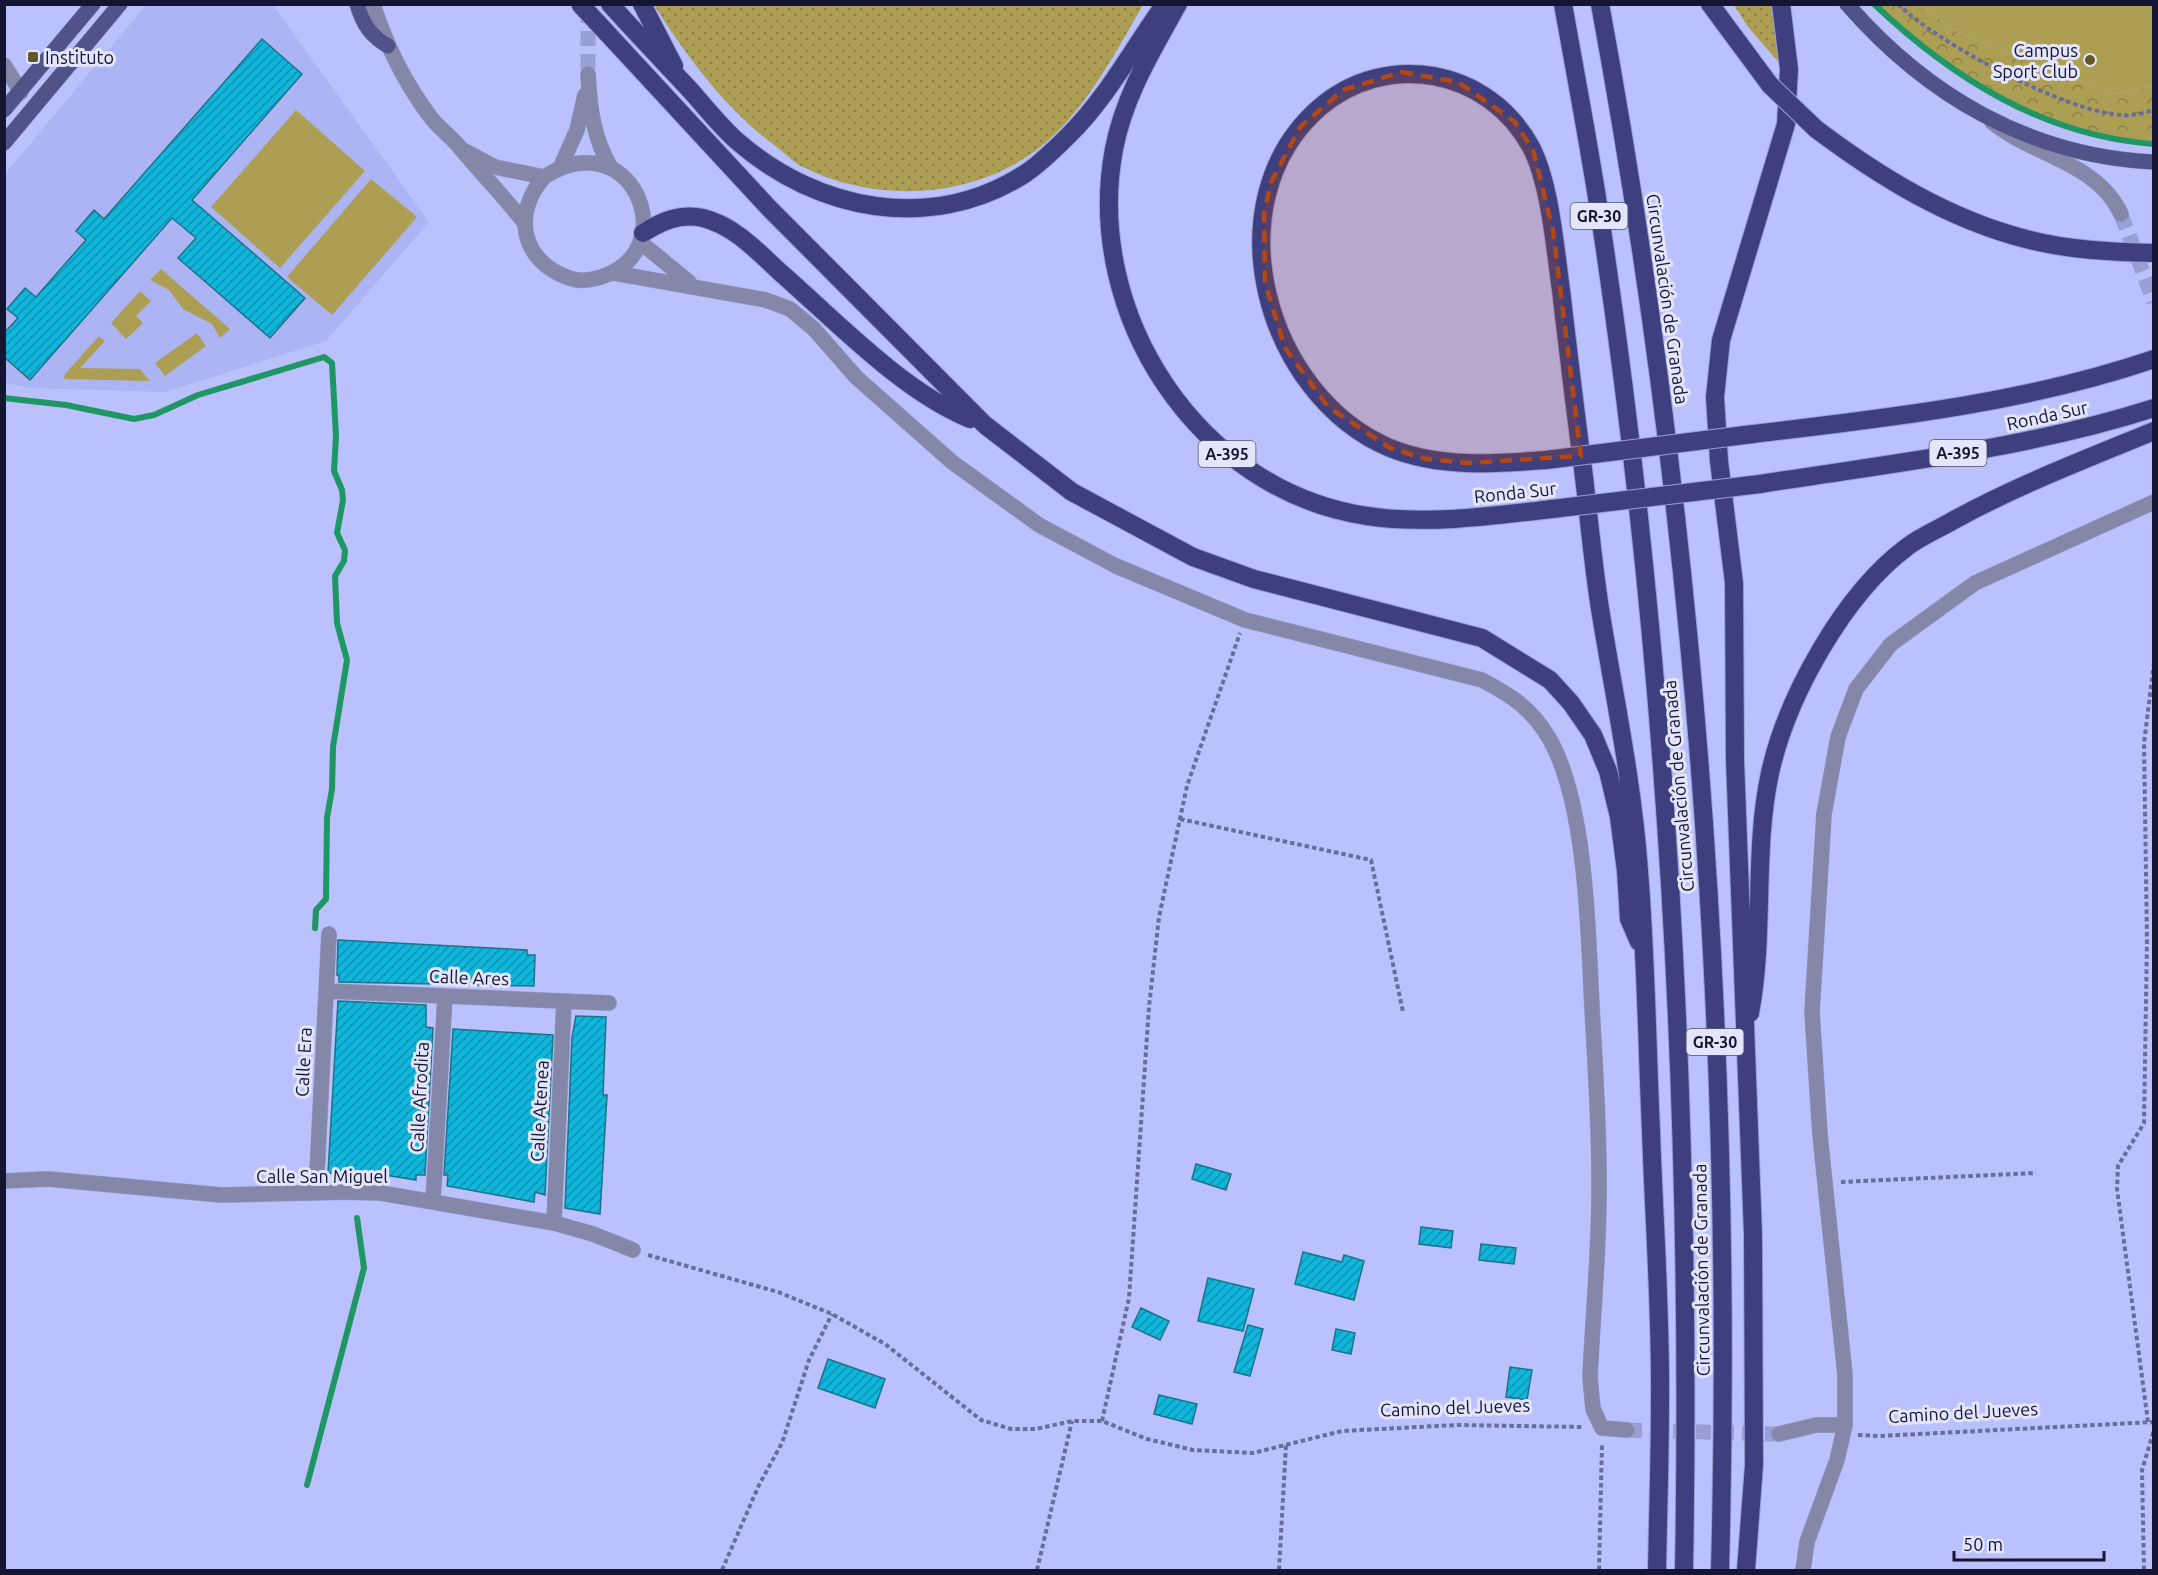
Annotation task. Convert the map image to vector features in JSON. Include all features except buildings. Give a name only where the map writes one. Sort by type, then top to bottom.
[{"type":"highway","points":[[580,4],[768,207],[985,425],[1072,492],[1193,557],[1254,579],[1482,638],[1550,680],[1571,703],[1593,735],[1608,771],[1619,817],[1629,919],[1644,955]]},
{"type":"highway","points":[[610,4],[736,140],[773,168],[810,189],[852,203],[900,209],[938,206],[979,197],[1024,175],[1069,135],[1106,93],[1165,4]]},
{"type":"highway","points":[[642,4],[662,39],[679,79]]},
{"type":"highway","name":"Ronda Sur","points":[[1178,4],[1130,94],[1114,149],[1108,206],[1114,259],[1124,302],[1137,339],[1154,370],[1183,410],[1222,450],[1260,478],[1294,495],[1366,516],[1417,520],[1489,516],[1760,484],[2038,440],[2101,425],[2154,408]]},
{"type":"highway","name":"Circunvalación de Granada","points":[[1563,4],[1602,235],[1646,587],[1660,761],[1680,1094],[1687,1406],[1684,1570]]},
{"type":"highway","name":"Circunvalación de Granada","points":[[1600,4],[1636,221],[1664,422],[1698,762],[1712,951],[1720,1154],[1724,1405],[1720,1570]]},
{"type":"highway","points":[[1710,4],[1770,85],[1816,129],[1860,162],[1906,190],[1958,216],[2027,239],[2111,252],[2154,253]]},
{"type":"highway","points":[[1746,1570],[1754,1465],[1753,1235],[1736,783],[1734,583],[1719,461],[1715,397],[1721,340],[1786,124],[1789,69],[1780,4]]},
{"type":"highway","points":[[1656,1570],[1660,1397],[1639,869],[1627,767],[1600,606],[1553,230],[1533,150],[1514,122],[1488,99],[1458,82],[1425,73],[1401,72],[1373,78],[1343,90],[1300,127],[1271,182],[1264,213],[1262,247],[1265,283],[1273,316],[1285,348],[1328,407],[1361,432],[1390,448],[1426,459],[1468,464],[1546,460],[1753,434],[1862,421],[2000,399],[2085,380],[2154,359]]},
{"type":"highway","points":[[641,237],[672,218],[688,216],[704,218],[734,232],[857,341],[913,386],[965,417],[985,425]]},
{"type":"highway","points":[[1746,1038],[1756,979],[1762,831],[1770,772],[1808,669],[1871,579],[1908,546],[2004,492],[2154,431]]},
{"type":"main road","points":[[4,110],[93,4]]},
{"type":"main road","points":[[4,143],[120,4]]},
{"type":"main road","points":[[357,4],[362,19],[373,37],[388,46]]},
{"type":"main road","points":[[1847,4],[1912,69],[1961,104],[1992,122],[2033,139],[2074,151],[2154,162]]},
{"type":"street","points":[[373,4],[388,46],[409,86],[433,120],[461,149],[473,166],[500,191],[524,222]]},
{"type":"street","points":[[4,65],[21,92]]},
{"type":"street","points":[[561,166],[577,130],[588,74],[594,132],[600,149],[611,168]]},
{"type":"street","points":[[1992,122],[2010,137],[2064,161],[2090,177],[2107,190],[2121,214]]},
{"type":"street","points":[[461,149],[495,167],[544,177]]},
{"type":"street","points":[[577,162],[595,162],[611,168],[626,179],[638,195],[644,213],[641,237],[630,260],[614,273],[595,279],[574,280],[555,273],[539,260],[528,242],[524,222],[526,205],[533,189],[544,177],[561,166],[577,162]]},
{"type":"street","points":[[641,237],[681,279],[705,290]]},
{"type":"street","points":[[614,273],[766,300],[790,309],[814,329],[879,398],[952,462],[1039,525],[1116,566],[1245,620],[1482,680],[1515,697],[1532,714],[1550,740],[1571,798],[1589,931],[1599,1179],[1590,1377],[1593,1408],[1602,1428],[1627,1430]]},
{"type":"street","points":[[1803,1570],[1807,1542],[1837,1460],[1845,1425],[1845,1375],[1825,1183],[1812,1012],[1824,814],[1838,737],[1856,689],[1891,644],[1975,583],[2154,502]]},
{"type":"street","name":"Calle Era","points":[[316,1193],[330,934]]},
{"type":"street","name":"Calle Ares","points":[[327,991],[609,1003]]},
{"type":"street","name":"Calle Afrodita","points":[[433,1201],[445,996]]},
{"type":"street","name":"Calle Atenea","points":[[554,1223],[564,1001]]},
{"type":"street","name":"Calle San Miguel","points":[[4,1181],[48,1179],[221,1195],[381,1193],[554,1223],[593,1234],[633,1251]]},
{"type":"street","points":[[1779,1434],[1816,1425],[1845,1425]]},
{"type":"path","points":[[1898,4],[1948,42],[2014,79],[2088,110],[2122,116],[2154,110]]},
{"type":"path","points":[[633,1251],[778,1292],[832,1314],[885,1344],[981,1420],[1011,1429],[1036,1429],[1072,1421],[1102,1420],[1129,1298],[1149,1007],[1159,917],[1187,786],[1245,620]]},
{"type":"path","points":[[2151,1422],[2116,1189],[2118,1166],[2144,1123],[2147,940],[2144,743],[2154,663]]},
{"type":"path","points":[[1180,819],[1371,860],[1403,1012]]},
{"type":"path","points":[[1825,1183],[2037,1173]]},
{"type":"path","points":[[722,1570],[759,1485],[782,1443],[809,1360],[832,1314]]},
{"type":"path","name":"Camino del Jueves","points":[[1102,1420],[1147,1439],[1193,1450],[1253,1453],[1342,1431],[1534,1424],[1602,1428]]},
{"type":"path","points":[[1037,1570],[1072,1421]]},
{"type":"path","name":"Camino del Jueves","points":[[1845,1425],[1859,1435],[1880,1436],[2151,1422]]},
{"type":"path","points":[[1599,1570],[1602,1428]]},
{"type":"path","points":[[2144,1570],[2142,1470],[2154,1430]]},
{"type":"path","points":[[1279,1570],[1286,1445]]},
{"type":"highlighted area","points":[[1401,72],[1458,82],[1514,121],[1533,150],[1553,230],[1581,456],[1468,463],[1426,459],[1390,448],[1328,407],[1285,348],[1265,283],[1264,213],[1271,182],[1300,127],[1343,90]]},
{"type":"shaded area","points":[[146,5],[273,5],[429,222],[326,341],[165,392],[31,388],[5,383],[5,174]]},
{"type":"green space","points":[[654,5],[1143,5],[1103,73],[1068,121],[1028,156],[998,172],[967,183],[934,190],[900,191],[866,188],[834,180],[793,161],[741,117],[725,100],[694,64]]},
{"type":"green space","points":[[1734,5],[1771,5],[1782,66],[1748,27]]},
{"type":"green space","points":[[1877,5],[1920,5],[1962,35],[2114,94],[2153,86],[2153,141],[2113,136],[2075,127],[2003,98],[1938,56]]},
{"type":"green space","name":"Campus Sport Club","points":[[1920,5],[2153,5],[2153,86],[2114,94],[1962,35]]},
{"type":"green space","points":[[296,110],[365,171],[280,268],[211,207]]},
{"type":"green space","points":[[371,179],[417,217],[332,315],[287,277]]},
{"type":"green space","points":[[161,269],[230,329],[220,338],[212,324],[183,309],[169,290],[150,280]]},
{"type":"green space","points":[[140,291],[151,301],[136,316],[143,323],[126,339],[111,323]]},
{"type":"green space","points":[[197,333],[206,346],[165,376],[155,363]]},
{"type":"green space","points":[[99,336],[105,341],[80,368],[140,369],[150,381],[64,379],[65,374]]},
{"type":"waterway","points":[[1874,4],[1935,56],[2002,99],[2038,116],[2075,129],[2114,139],[2154,144]]},
{"type":"waterway","points":[[4,398],[66,405],[134,419],[154,415],[198,395],[324,357],[332,363],[336,436],[334,471],[342,490],[343,500],[337,533],[345,550],[344,561],[335,576],[337,623],[347,660],[333,747],[332,789],[327,818],[326,899],[316,910],[315,928]]},
{"type":"waterway","points":[[307,1485],[364,1268],[357,1218]]},
{"type":"tunnel","points":[[588,8],[588,74]]},
{"type":"tunnel","points":[[2121,214],[2154,302]]},
{"type":"tunnel","points":[[1627,1430],[1779,1434]]},
{"type":"place","name":"Instituto","points":[[33,57]]},
{"type":"place","name":"Campus Sport Club","points":[[2090,60]]}]
